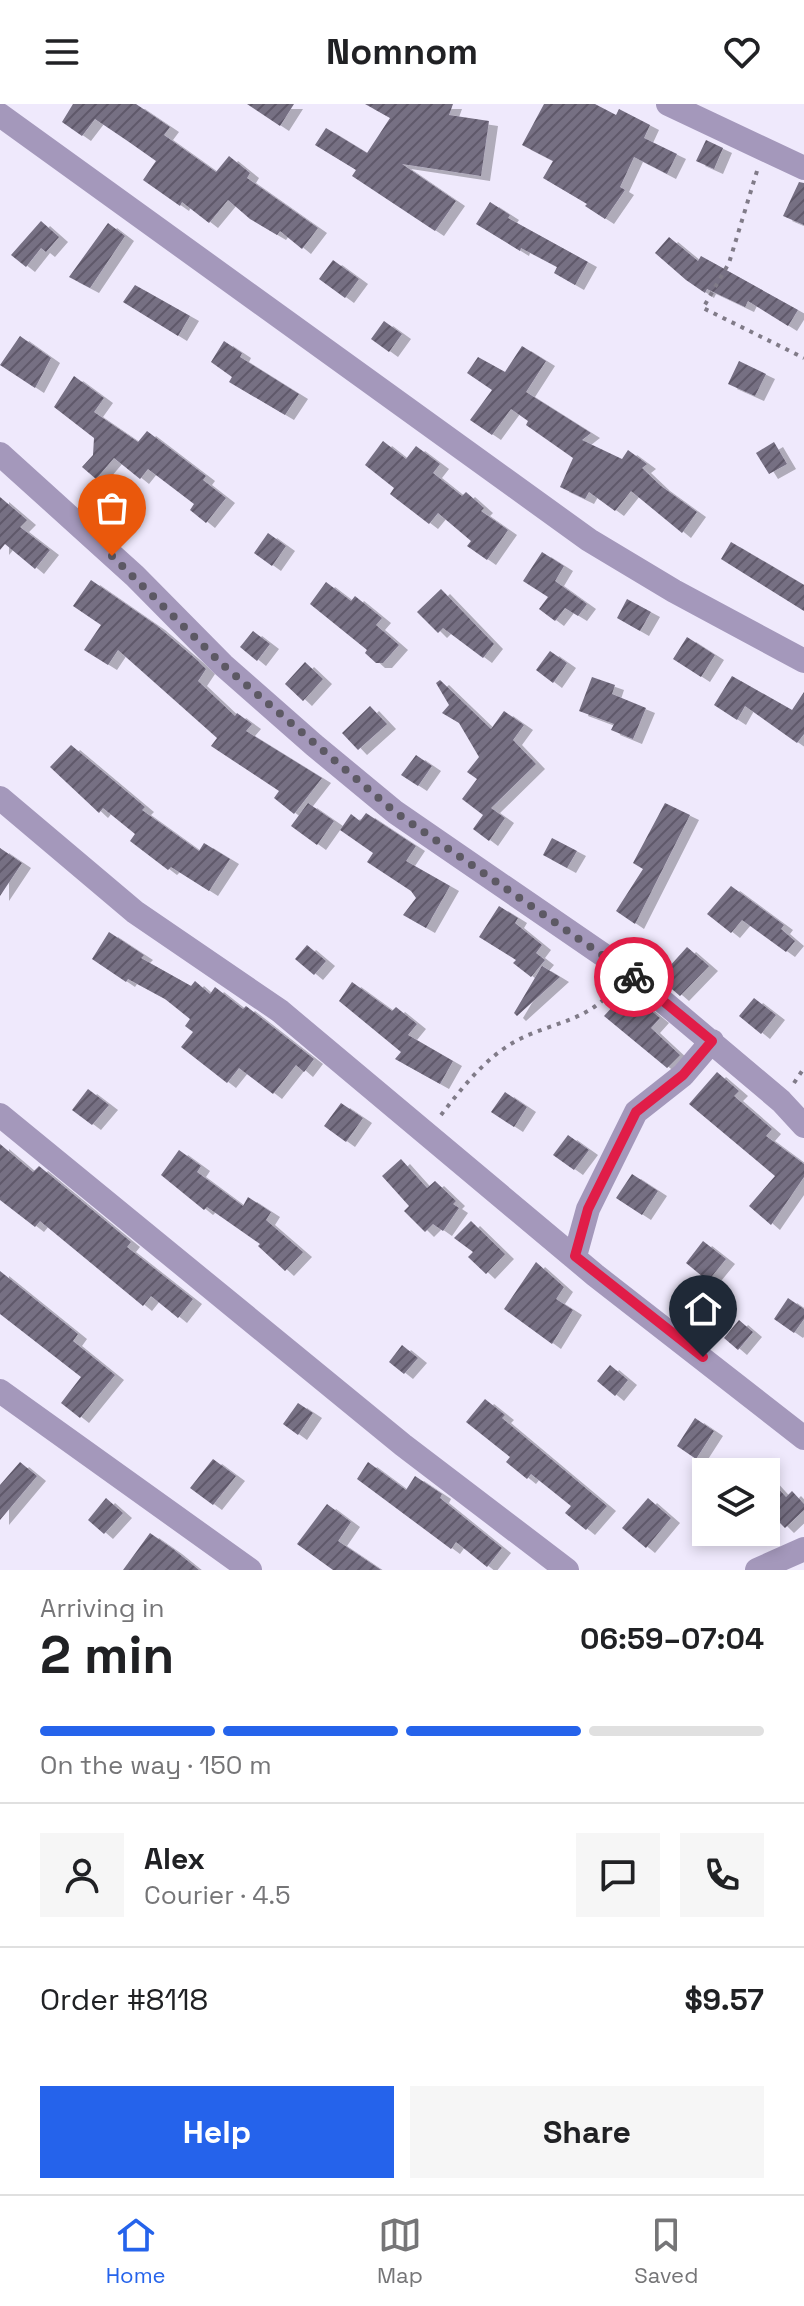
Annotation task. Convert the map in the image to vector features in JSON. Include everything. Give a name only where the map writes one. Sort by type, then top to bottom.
[{"type":"street","points":[[668,104],[804,168]]},
{"type":"street","points":[[0,115],[589,540],[674,591],[804,661]]},
{"type":"street","points":[[0,454],[135,576],[223,665],[395,812],[628,972],[712,1041],[804,1126]]},
{"type":"street","points":[[0,798],[135,912],[280,1011],[575,1256],[804,1438]]},
{"type":"street","points":[[575,1256],[588,1209],[636,1112],[683,1075],[712,1041]]},
{"type":"street","points":[[0,1115],[403,1445],[567,1570]]},
{"type":"street","points":[[0,1391],[250,1570]]},
{"type":"street","points":[[757,1570],[804,1549]]},
{"type":"path","points":[[763,150],[729,263],[703,308],[804,358]]},
{"type":"path","points":[[427,1133],[467,1083],[504,1049],[588,1011],[609,995],[628,972]]},
{"type":"building","points":[[73,104],[136,104],[170,127],[164,135],[216,172],[229,156],[250,173],[247,178],[318,228],[302,249],[280,231],[277,235],[250,219],[228,200],[209,223],[182,202],[180,206],[143,180],[156,161],[129,142],[95,119],[82,136],[62,122]]},
{"type":"building","points":[[247,104],[294,104],[280,126]]},
{"type":"building","points":[[365,104],[453,104],[449,115],[489,121],[481,176],[402,164],[456,201],[435,231],[352,176],[356,170],[315,145],[326,128],[367,153],[390,118]]},
{"type":"building","points":[[544,104],[595,104],[616,115],[619,109],[650,125],[644,138],[677,154],[667,174],[634,157],[620,187],[625,190],[605,219],[585,206],[587,204],[543,178],[553,161],[522,145]]},
{"type":"building","points":[[706,140],[723,148],[714,169],[696,161]]},
{"type":"building","points":[[799,182],[804,183],[804,225],[783,216]]},
{"type":"building","points":[[490,202],[510,215],[508,218],[588,262],[575,285],[554,273],[557,267],[521,248],[520,251],[476,224]]},
{"type":"building","points":[[41,221],[59,237],[46,252],[41,248],[26,267],[11,255]]},
{"type":"building","points":[[108,223],[125,236],[90,288],[69,277]]},
{"type":"building","points":[[669,237],[698,261],[701,256],[798,310],[788,326],[748,301],[745,307],[707,289],[705,293],[686,280],[655,253]]},
{"type":"building","points":[[333,260],[359,279],[345,298],[319,279]]},
{"type":"building","points":[[135,285],[190,316],[178,336],[123,302]]},
{"type":"building","points":[[384,321],[402,334],[389,352],[371,339]]},
{"type":"building","points":[[20,336],[51,358],[35,388],[0,365]]},
{"type":"building","points":[[224,341],[242,353],[240,357],[299,394],[285,415],[229,382],[232,377],[211,362]]},
{"type":"building","points":[[522,346],[546,361],[526,392],[591,433],[582,440],[622,459],[628,450],[647,464],[642,468],[697,512],[682,533],[631,491],[615,511],[589,492],[585,499],[560,487],[573,458],[526,425],[528,421],[511,409],[492,435],[470,420],[492,390],[467,373],[478,357],[505,372]]},
{"type":"building","points":[[739,361],[766,374],[755,396],[728,384]]},
{"type":"building","points":[[74,376],[104,398],[94,412],[138,442],[147,431],[206,476],[203,480],[226,498],[206,523],[190,510],[194,504],[148,469],[140,479],[114,458],[96,479],[82,467],[93,455],[94,438],[54,407]]},
{"type":"building","points":[[383,441],[406,459],[416,446],[440,464],[433,473],[462,496],[466,492],[484,508],[481,511],[508,530],[487,560],[467,546],[471,541],[438,513],[429,524],[390,494],[394,488],[365,465]]},
{"type":"building","points":[[774,442],[787,464],[769,474],[756,453]]},
{"type":"building","points":[[0,497],[27,520],[20,527],[50,550],[35,569],[5,544],[0,550]]},
{"type":"building","points":[[268,533],[286,546],[272,566],[254,553]]},
{"type":"building","points":[[731,542],[804,585],[804,611],[721,559]]},
{"type":"building","points":[[542,552],[564,566],[555,581],[587,604],[578,616],[565,608],[555,621],[539,609],[548,597],[523,581]]},
{"type":"building","points":[[91,580],[156,625],[197,660],[206,669],[198,681],[235,716],[237,713],[252,724],[246,731],[322,778],[294,814],[274,798],[279,791],[211,746],[217,738],[118,650],[108,665],[84,650],[101,625],[73,606]]},
{"type":"building","points":[[326,582],[351,601],[355,596],[382,618],[376,625],[399,645],[383,663],[376,663],[365,653],[367,650],[310,604]]},
{"type":"building","points":[[441,589],[494,644],[483,658],[443,628],[438,633],[417,612]]},
{"type":"building","points":[[627,599],[651,612],[640,631],[617,618]]},
{"type":"building","points":[[253,631],[270,644],[257,661],[240,647]]},
{"type":"building","points":[[687,637],[715,655],[701,677],[673,659]]},
{"type":"building","points":[[550,651],[567,663],[553,683],[536,670]]},
{"type":"building","points":[[305,662],[323,679],[303,701],[285,684]]},
{"type":"building","points":[[732,676],[792,710],[804,692],[804,734],[797,743],[745,706],[737,720],[714,705]]},
{"type":"building","points":[[592,677],[615,685],[612,694],[646,708],[633,739],[611,730],[614,724],[579,711]]},
{"type":"building","points":[[440,680],[491,729],[504,711],[524,725],[513,740],[536,764],[491,808],[505,818],[489,841],[473,829],[483,815],[462,799],[477,779],[467,772],[479,757],[459,723],[442,713],[449,705],[436,683]]},
{"type":"building","points":[[370,706],[387,724],[358,750],[342,733]]},
{"type":"building","points":[[71,745],[145,807],[142,810],[199,851],[204,843],[230,859],[209,891],[171,867],[168,870],[130,841],[135,834],[103,808],[99,813],[50,767]]},
{"type":"building","points":[[416,755],[432,766],[418,786],[401,775]]},
{"type":"building","points":[[308,803],[334,821],[317,845],[291,826]]},
{"type":"building","points":[[665,803],[690,815],[635,924],[616,911],[643,869],[633,863]]},
{"type":"building","points":[[366,813],[416,846],[406,861],[450,886],[426,928],[403,915],[416,898],[411,891],[367,862],[373,853],[340,830],[351,814],[360,821]]},
{"type":"building","points":[[552,838],[577,851],[567,868],[543,855]]},
{"type":"building","points":[[0,848],[22,863],[0,896]]},
{"type":"building","points":[[731,886],[784,925],[781,929],[795,941],[786,952],[742,920],[731,933],[707,914]]},
{"type":"building","points":[[499,906],[518,918],[515,923],[542,945],[536,953],[545,960],[531,977],[513,963],[516,960],[479,937]]},
{"type":"building","points":[[109,932],[144,955],[141,958],[191,986],[195,981],[210,994],[215,987],[243,1009],[246,1006],[314,1059],[304,1072],[296,1065],[273,1094],[239,1068],[227,1083],[181,1047],[193,1032],[185,1026],[190,1019],[165,999],[128,979],[126,982],[92,959]]},
{"type":"building","points":[[307,945],[326,961],[314,975],[295,959]]},
{"type":"building","points":[[687,947],[709,966],[680,996],[659,978]]},
{"type":"building","points":[[542,966],[560,977],[517,1016],[514,1013]]},
{"type":"building","points":[[352,982],[392,1011],[396,1007],[417,1024],[408,1035],[453,1061],[440,1084],[395,1059],[401,1052],[339,1001]]},
{"type":"building","points":[[627,991],[660,1018],[651,1028],[680,1055],[667,1068],[604,1016]]},
{"type":"building","points":[[754,998],[776,1015],[761,1034],[739,1016]]},
{"type":"building","points":[[717,1072],[739,1091],[734,1096],[772,1129],[766,1136],[804,1164],[804,1177],[771,1225],[749,1206],[775,1176],[689,1104]]},
{"type":"building","points":[[88,1089],[109,1105],[92,1125],[72,1110]]},
{"type":"building","points":[[505,1092],[527,1107],[514,1127],[491,1112]]},
{"type":"building","points":[[341,1103],[363,1118],[346,1142],[324,1126]]},
{"type":"building","points":[[568,1135],[589,1150],[574,1170],[553,1155]]},
{"type":"building","points":[[0,1144],[33,1172],[39,1166],[131,1242],[127,1247],[193,1299],[178,1318],[151,1296],[143,1306],[40,1221],[35,1227],[0,1200]]},
{"type":"building","points":[[179,1150],[201,1166],[197,1172],[243,1206],[248,1197],[271,1212],[266,1220],[303,1252],[285,1271],[258,1246],[260,1244],[207,1207],[204,1210],[161,1175]]},
{"type":"building","points":[[401,1159],[427,1188],[435,1181],[456,1201],[453,1204],[459,1208],[443,1231],[433,1224],[425,1232],[404,1211],[409,1206],[382,1176]]},
{"type":"building","points":[[632,1174],[658,1191],[642,1215],[616,1198]]},
{"type":"building","points":[[471,1221],[505,1254],[486,1274],[468,1257],[473,1252],[454,1238]]},
{"type":"building","points":[[703,1241],[726,1259],[708,1281],[686,1263]]},
{"type":"building","points":[[536,1262],[564,1287],[556,1299],[573,1310],[552,1344],[504,1309]]},
{"type":"building","points":[[0,1271],[78,1334],[73,1341],[115,1375],[80,1418],[61,1403],[81,1377],[0,1314]]},
{"type":"building","points":[[788,1298],[804,1309],[804,1319],[794,1333],[774,1319]]},
{"type":"building","points":[[739,1320],[753,1332],[738,1350],[724,1338]]},
{"type":"building","points":[[402,1345],[418,1358],[404,1374],[389,1362]]},
{"type":"building","points":[[610,1365],[628,1380],[615,1396],[597,1381]]},
{"type":"building","points":[[485,1399],[505,1415],[502,1418],[607,1506],[586,1530],[565,1513],[571,1506],[531,1474],[527,1479],[506,1462],[510,1457],[466,1422]]},
{"type":"building","points":[[298,1403],[313,1413],[298,1435],[283,1424]]},
{"type":"building","points":[[695,1418],[714,1431],[697,1458],[677,1446]]},
{"type":"building","points":[[213,1459],[236,1476],[213,1505],[190,1488]]},
{"type":"building","points":[[20,1462],[37,1476],[0,1520],[0,1485]]},
{"type":"building","points":[[368,1462],[406,1490],[415,1476],[442,1494],[440,1498],[502,1548],[487,1567],[456,1542],[451,1549],[357,1479]]},
{"type":"building","points":[[780,1490],[786,1497],[792,1491],[804,1504],[804,1510],[785,1528],[780,1523]]},
{"type":"building","points":[[106,1498],[123,1513],[104,1534],[88,1520]]},
{"type":"building","points":[[648,1498],[671,1518],[646,1548],[622,1528]]},
{"type":"building","points":[[327,1504],[351,1522],[338,1541],[381,1570],[333,1570],[297,1544]]},
{"type":"building","points":[[150,1533],[173,1549],[199,1570],[123,1570]]},
{"type":"way so far","points":[[112,556],[223,665],[395,812],[634,977]]},
{"type":"route","points":[[634,977],[712,1041],[683,1075],[652,1096],[636,1112],[588,1209],[575,1256],[595,1275],[703,1357]]}]
